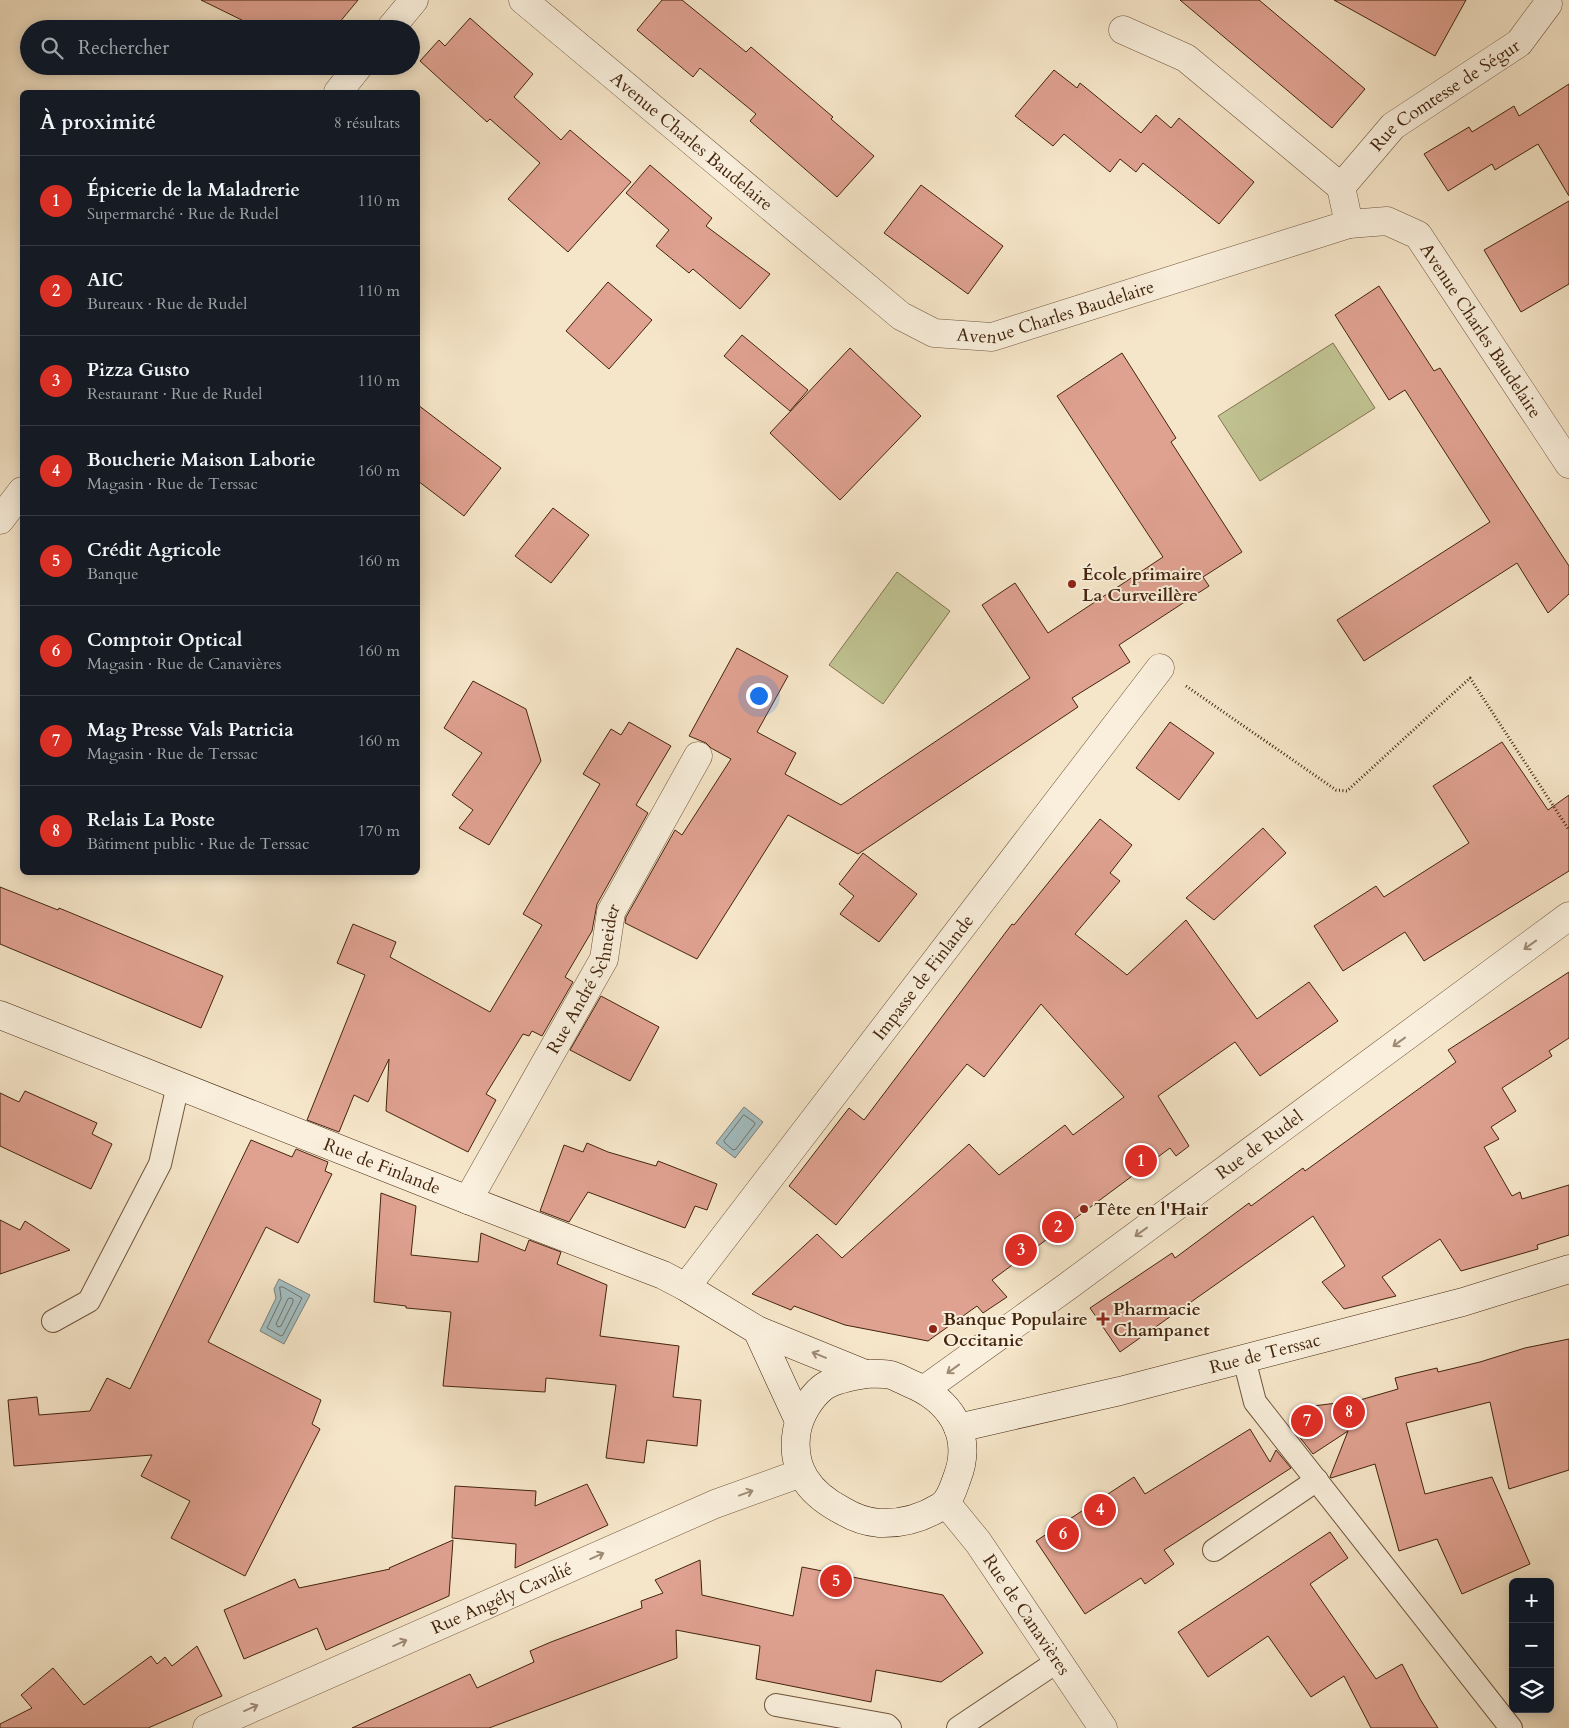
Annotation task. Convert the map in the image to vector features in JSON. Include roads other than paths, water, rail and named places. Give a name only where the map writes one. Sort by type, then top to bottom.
[{"type":"street","points":[[397,20],[414,0]]},
{"type":"street","name":"Avenue Charles Baudelaire","points":[[523,0],[901,316],[934,333],[992,337],[1349,224],[1387,220],[1418,235],[1569,464]]},
{"type":"street","name":"Rue Comtesse de Ségur","points":[[1341,187],[1394,126],[1520,43],[1548,4]]},
{"type":"street","points":[[1123,30],[1186,58],[1341,187],[1349,224]]},
{"type":"street","points":[[340,90],[352,75]]},
{"type":"street","points":[[0,520],[20,493]]},
{"type":"street","name":"Impasse de Finlande","points":[[686,1286],[1160,668]]},
{"type":"street","name":"Rue André Schneider","points":[[468,1200],[604,959],[611,912],[698,756]]},
{"type":"street","name":"Rue de Rudel","points":[[925,1389],[1092,1269],[1569,916]]},
{"type":"street","name":"Rue de Finlande","points":[[0,1015],[663,1275],[686,1286],[757,1330],[865,1374]]},
{"type":"street","name":"Rue de Terssac","points":[[958,1428],[1120,1391],[1244,1359],[1463,1302],[1569,1269]]},
{"type":"street","points":[[757,1330],[799,1421]]},
{"type":"street","points":[[865,1374],[891,1375],[925,1389],[947,1409],[958,1428],[963,1451],[959,1472],[946,1504],[925,1516],[905,1521],[878,1523],[852,1516],[829,1504],[813,1491],[801,1473],[797,1456],[796,1438],[799,1421],[822,1388],[841,1379],[865,1374]]},
{"type":"street","name":"Rue Angély Cavalié","points":[[206,1728],[715,1504],[801,1473]]},
{"type":"street","name":"Rue de Canavières","points":[[946,1504],[978,1542],[1103,1728]]},
{"type":"lane","points":[[53,1321],[89,1301],[160,1164],[178,1085]]},
{"type":"lane","points":[[1244,1359],[1255,1402],[1511,1728]]},
{"type":"lane","points":[[1214,1550],[1317,1480]]},
{"type":"lane","points":[[958,1728],[1058,1661]]},
{"type":"lane","points":[[776,1706],[887,1725],[890,1728]]},
{"type":"water","points":[[744,1107],[763,1122],[735,1158],[716,1143]]},
{"type":"water","points":[[279,1279],[310,1295],[284,1344],[260,1331],[276,1298],[274,1289]]},
{"type":"place","name":"École primaire La Curveillère","points":[[1072,584]]},
{"type":"place","name":"Épicerie de la Maladrerie","points":[[1141,1161]]},
{"type":"place","name":"Tête en l'Hair","points":[[1084,1209]]},
{"type":"place","name":"AIC","points":[[1058,1227]]},
{"type":"place","name":"Pizza Gusto","points":[[1021,1250]]},
{"type":"place","name":"Pharmacie Champanet","points":[[1103,1319]]},
{"type":"place","name":"Banque Populaire Occitanie","points":[[933,1329]]},
{"type":"place","name":"Relais La Poste","points":[[1349,1412]]},
{"type":"place","name":"Mag Presse Vals Patricia","points":[[1307,1421]]},
{"type":"place","name":"Boucherie Maison Laborie","points":[[1100,1510]]},
{"type":"place","name":"Comptoir Optical","points":[[1063,1534]]},
{"type":"place","name":"Crédit Agricole","points":[[836,1581]]}]
